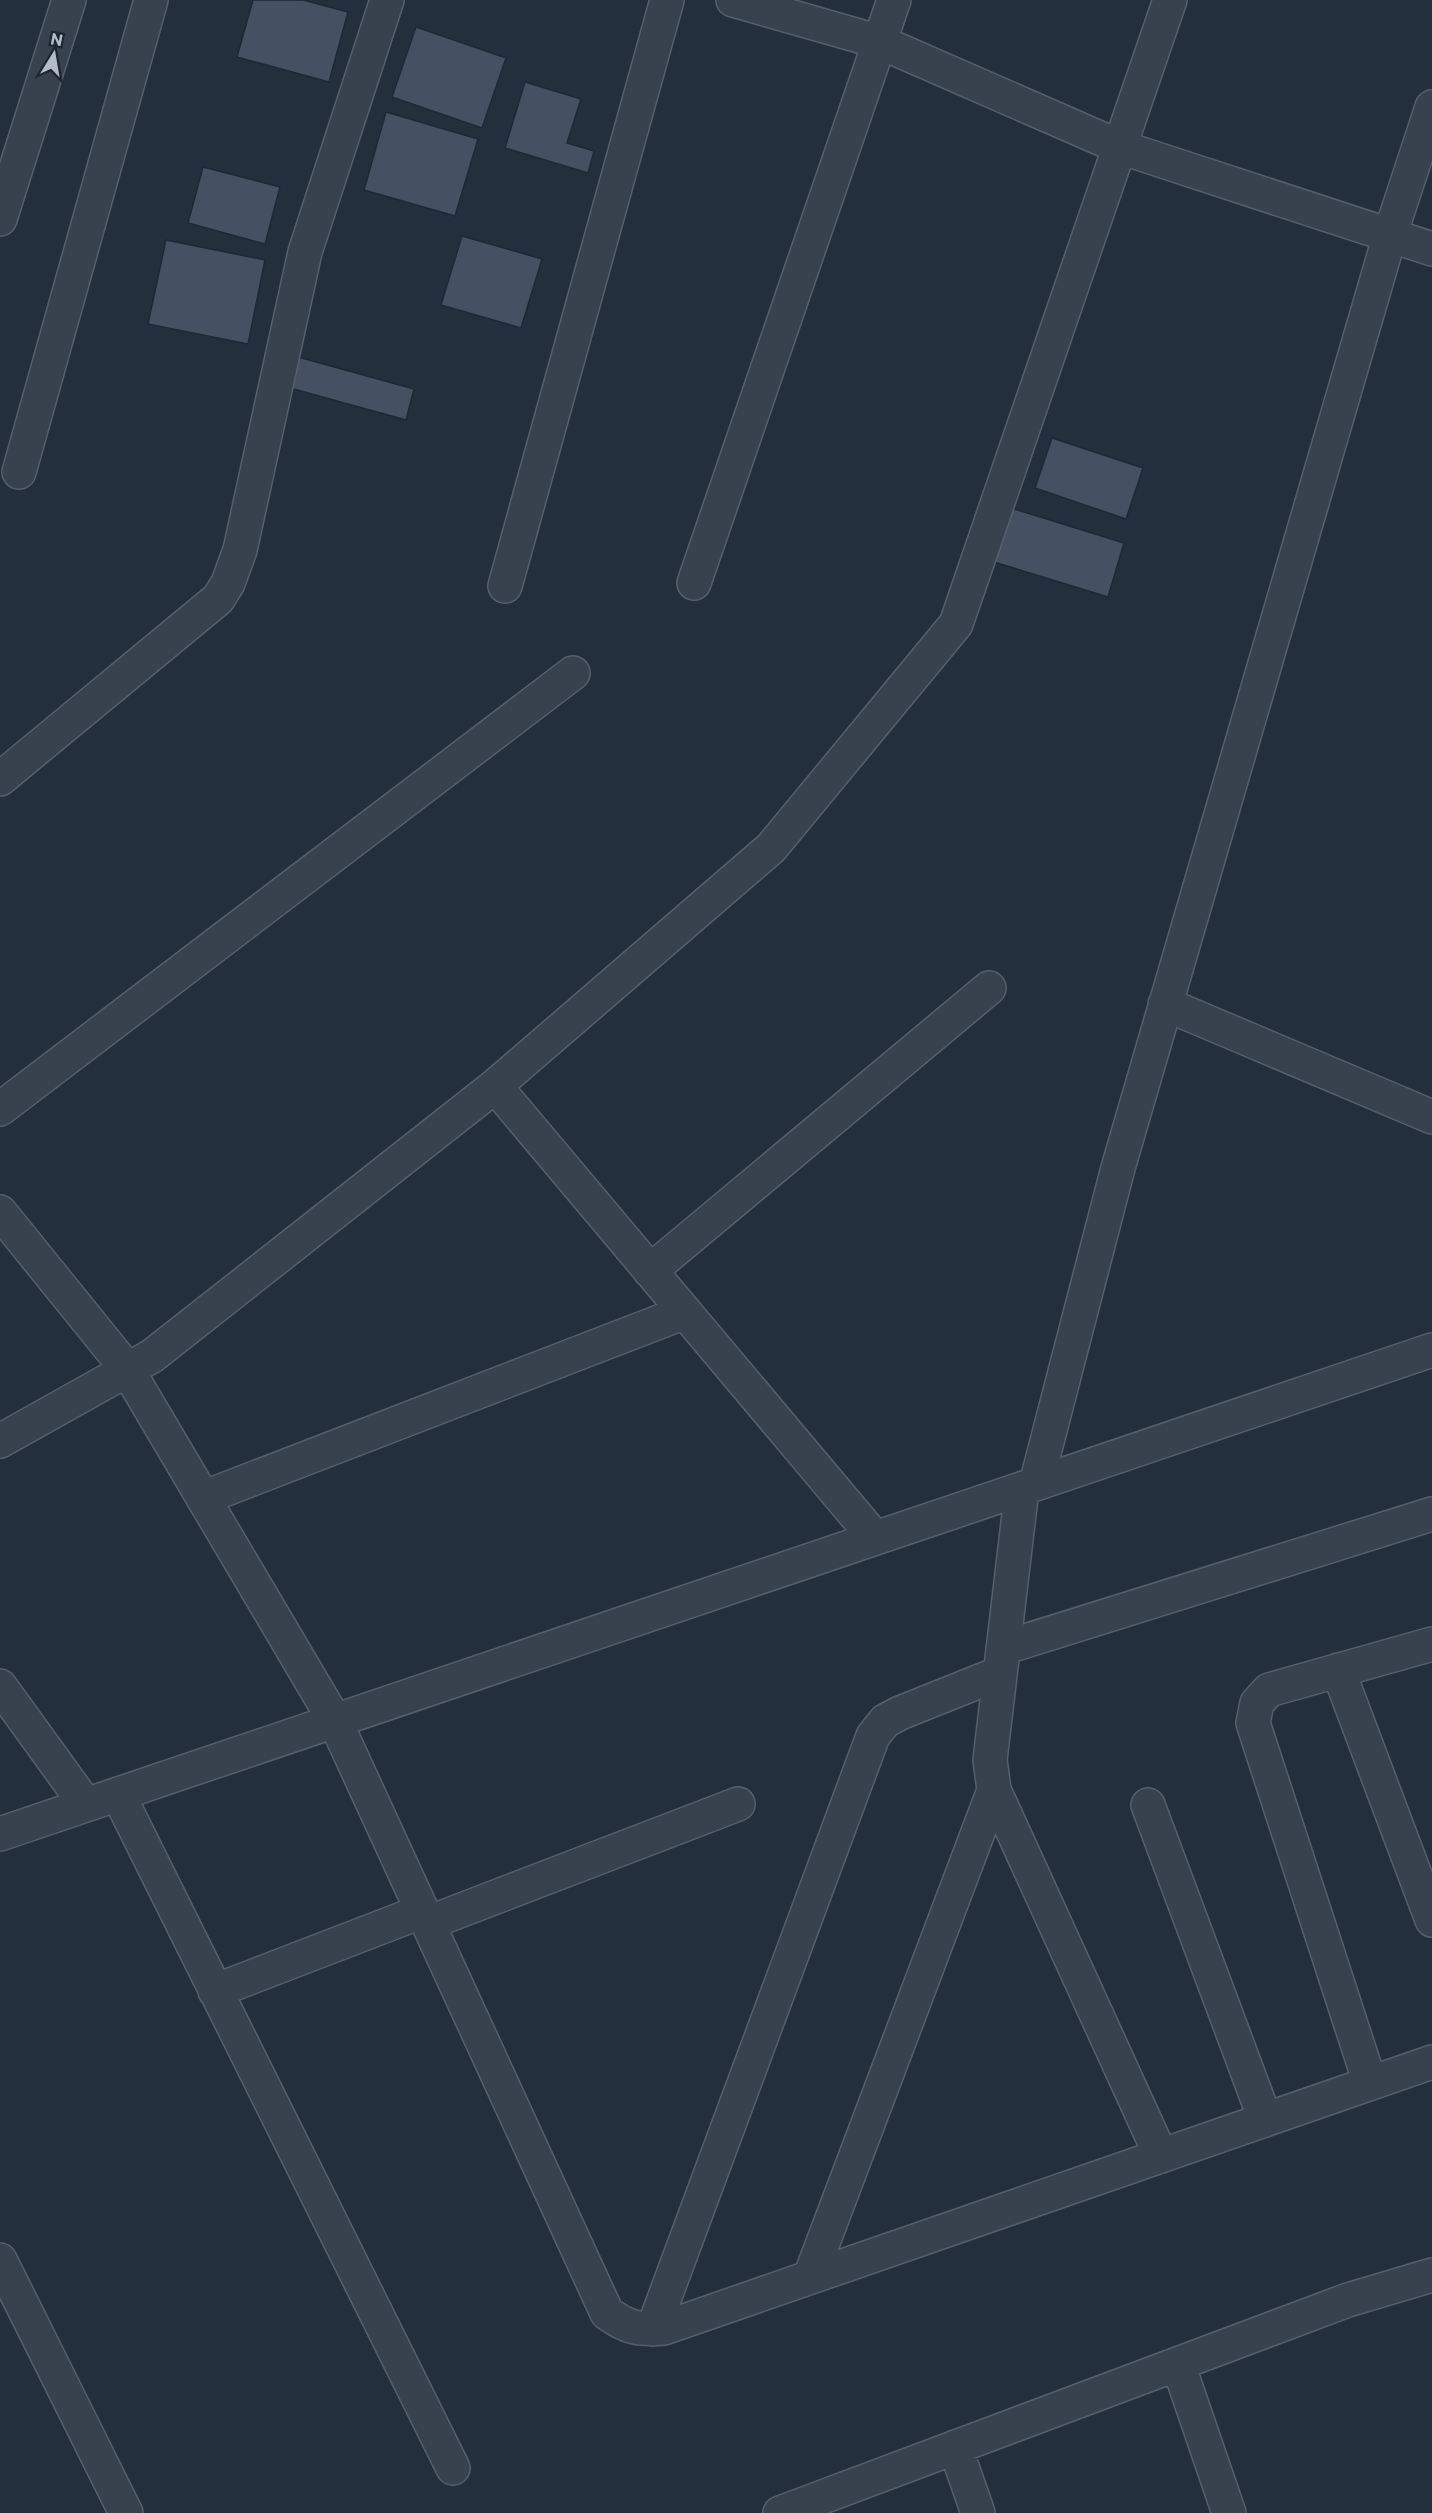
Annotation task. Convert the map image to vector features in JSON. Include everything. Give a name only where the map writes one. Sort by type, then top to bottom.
[{"type":"street","points":[[0,219],[69,0]]},
{"type":"street","points":[[19,472],[152,0]]},
{"type":"street","points":[[0,779],[218,599],[228,583],[240,550],[305,252],[387,0]]},
{"type":"street","points":[[505,586],[667,0]]},
{"type":"street","points":[[733,0],[880,42],[1120,147],[1432,249]]},
{"type":"street","points":[[694,583],[894,0]]},
{"type":"street","points":[[0,1441],[152,1356],[495,1086],[771,848],[956,624],[1170,0]]},
{"type":"street","points":[[1161,2156],[994,1790],[990,1760],[1002,1661],[1029,1486],[1165,1004],[1390,236],[1432,107]]},
{"type":"street","points":[[0,1108],[573,673]]},
{"type":"street","points":[[650,1271],[989,988]]},
{"type":"street","points":[[1165,1004],[1432,1117]]},
{"type":"street","points":[[495,1086],[875,1538]]},
{"type":"street","points":[[0,1212],[127,1369],[335,1721],[607,2313],[624,2325],[644,2330],[664,2328],[1432,2062]]},
{"type":"street","points":[[203,1498],[685,1312]]},
{"type":"street","points":[[0,1834],[1432,1350]]},
{"type":"street","points":[[653,2329],[873,1736],[885,1722],[1002,1661],[1432,1514]]},
{"type":"street","points":[[1370,2083],[1253,1723],[1257,1703],[1269,1690],[1432,1644]]},
{"type":"street","points":[[1338,1670],[1432,1920]]},
{"type":"street","points":[[0,1686],[86,1805]]},
{"type":"street","points":[[810,2277],[994,1790]]},
{"type":"street","points":[[118,1794],[453,2468]]},
{"type":"street","points":[[215,1991],[738,1804]]},
{"type":"street","points":[[1148,1805],[1265,2119]]},
{"type":"street","points":[[0,2260],[126,2513]]},
{"type":"street","points":[[780,2513],[1348,2300],[1432,2275]]},
{"type":"street","points":[[1178,2364],[1229,2513]]},
{"type":"street","points":[[955,2447],[978,2513]]},
{"type":"building","points":[[253,0],[303,0],[348,12],[329,82],[237,57]]},
{"type":"building","points":[[416,27],[506,58],[482,128],[392,97]]},
{"type":"building","points":[[525,82],[581,99],[567,143],[594,151],[588,173],[505,148]]},
{"type":"building","points":[[386,112],[478,139],[455,216],[364,190]]},
{"type":"building","points":[[203,167],[280,187],[265,244],[188,223]]},
{"type":"building","points":[[462,236],[542,259],[521,328],[441,305]]},
{"type":"building","points":[[166,240],[265,260],[248,344],[148,324]]},
{"type":"building","points":[[298,357],[414,389],[406,420],[290,388]]},
{"type":"building","points":[[1052,438],[1143,468],[1126,519],[1035,488]]},
{"type":"building","points":[[1011,508],[1124,543],[1108,597],[994,562]]}]
